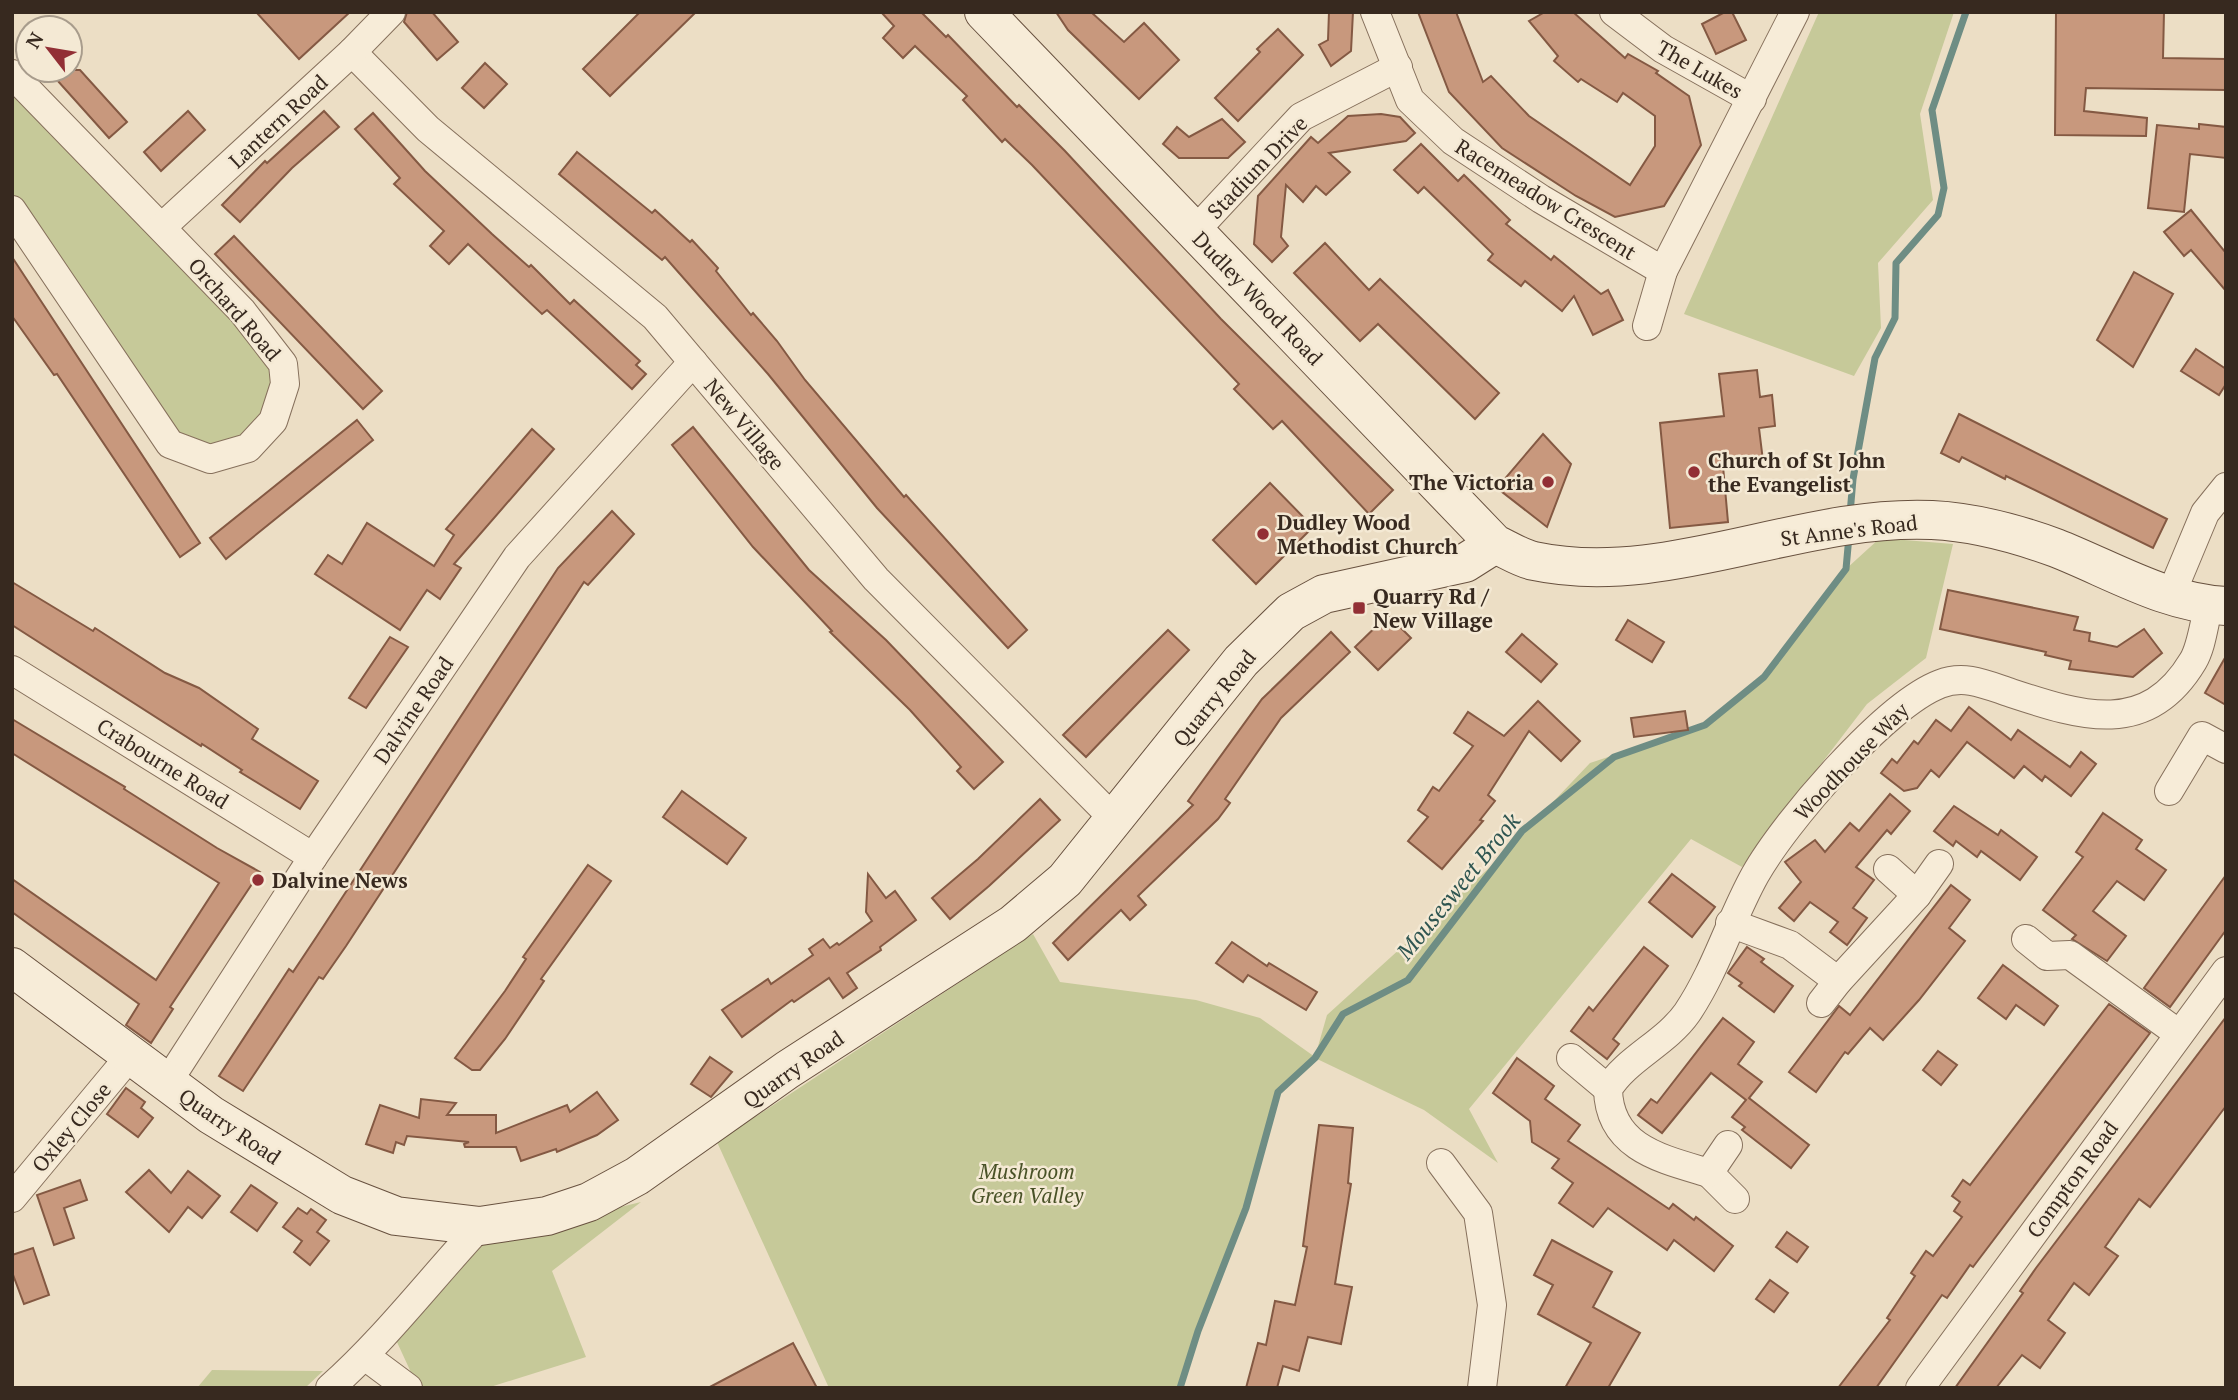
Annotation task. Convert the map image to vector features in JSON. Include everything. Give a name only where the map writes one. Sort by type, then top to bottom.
[{"type":"street","name":"Lantern Road","points":[[162,227],[352,52],[391,12]]},
{"type":"street","name":"Dudley Wood Road","points":[[984,12],[1495,544],[1531,560],[1545,562]]},
{"type":"street","name":"Racemeadow Crescent","points":[[1375,12],[1410,100],[1453,141],[1541,199],[1663,271]]},
{"type":"street","name":"The Lukes","points":[[1614,12],[1662,49],[1752,99]]},
{"type":"street","points":[[1647,326],[1663,271],[1795,12]]},
{"type":"street","name":"New Village","points":[[352,52],[428,129],[655,317],[876,579],[1115,820]]},
{"type":"street","name":"Stadium Drive","points":[[1194,232],[1301,117],[1398,67]]},
{"type":"street","name":"Orchard Road","points":[[12,74],[242,311],[283,364],[285,384],[273,421],[248,449],[231,456],[210,459],[170,444],[12,210]]},
{"type":"street","name":"Dalvine Road","points":[[167,1083],[313,857],[517,557],[693,362]]},
{"type":"street","points":[[2170,597],[2205,513],[2226,487]]},
{"type":"street","name":"St Anne's Road","points":[[1545,562],[1628,568],[1815,530],[1933,520],[2022,537],[2056,548],[2170,597],[2217,606]]},
{"type":"street","name":"Quarry Road","points":[[12,967],[211,1115],[342,1195],[396,1216],[480,1226],[547,1216],[589,1202],[638,1176],[787,1070],[1013,924],[1065,880],[1241,662],[1291,612],[1324,594],[1465,563],[1495,544]]},
{"type":"street","name":"Woodhouse Way","points":[[1608,1089],[1613,1080],[1652,1049],[1685,1015],[1704,984],[1730,922],[1756,874],[1795,816],[1885,720],[1916,696],[1942,683],[1961,678],[2067,712],[2102,716],[2138,713],[2170,690],[2194,660],[2217,606]]},
{"type":"street","name":"Crabourne Road","points":[[12,670],[313,857]]},
{"type":"street","points":[[2169,791],[2202,736],[2226,749]]},
{"type":"street","points":[[1821,1003],[1917,895],[1940,864]]},
{"type":"street","points":[[1888,869],[1917,895]]},
{"type":"street","points":[[1730,922],[1790,946],[1838,981]]},
{"type":"street","points":[[2026,939],[2047,956],[2070,955],[2179,1034]]},
{"type":"street","name":"Compton Road","points":[[1920,1388],[2226,971]]},
{"type":"street","name":"Oxley Close","points":[[12,1198],[130,1056]]},
{"type":"street","points":[[1571,1058],[1608,1089],[1613,1119],[1641,1150],[1709,1174],[1735,1199]]},
{"type":"street","points":[[1709,1174],[1728,1145]]},
{"type":"street","points":[[1441,1164],[1478,1213],[1492,1305],[1482,1388]]},
{"type":"street","points":[[330,1388],[365,1356],[400,1312],[480,1226]]},
{"type":"street","points":[[365,1356],[408,1388]]},
{"type":"green space","points":[[1819,12],[1954,12],[1920,114],[1933,200],[1878,263],[1881,328],[1854,376],[1684,314]]},
{"type":"green space","points":[[12,88],[271,363],[272,400],[247,434],[224,444],[201,444],[180,435],[136,379],[12,193]]},
{"type":"green space","name":"Mushroom Green Valley","points":[[1880,538],[1953,544],[1926,658],[1867,704],[1742,867],[1691,839],[1469,1109],[1498,1163],[1424,1110],[1315,1058],[1278,1092],[1246,1208],[1198,1331],[1182,1388],[829,1388],[717,1142],[1033,934],[1060,982],[1196,1000],[1260,1018],[1315,1057],[1327,1015],[1498,860],[1590,763],[1705,725],[1764,677],[1846,569]]},
{"type":"green space","points":[[641,1202],[552,1271],[586,1357],[487,1388],[424,1388],[415,1381],[396,1340],[486,1240]]},
{"type":"green space","points":[[212,1370],[323,1371],[305,1388],[197,1388]]},
{"type":"building","points":[[256,12],[350,12],[299,59]]},
{"type":"building","points":[[407,12],[432,12],[458,42],[437,60],[404,22]]},
{"type":"building","points":[[640,12],[696,12],[610,96],[583,69]]},
{"type":"building","points":[[881,12],[921,12],[946,37],[948,35],[1017,107],[1019,105],[1065,151],[1221,319],[1393,490],[1369,514],[1282,421],[1273,429],[1234,389],[1239,384],[1032,165],[1005,139],[1002,142],[963,100],[967,96],[915,46],[903,58],[883,38],[894,26]]},
{"type":"building","points":[[1056,12],[1091,12],[1124,42],[1144,23],[1179,60],[1139,99],[1068,30]]},
{"type":"building","points":[[1329,12],[1353,12],[1351,51],[1331,66],[1319,45],[1328,40]]},
{"type":"building","points":[[1418,12],[1456,12],[1483,82],[1491,76],[1529,116],[1630,185],[1655,146],[1655,116],[1623,93],[1617,102],[1581,79],[1578,82],[1554,61],[1558,56],[1529,21],[1545,12],[1573,12],[1625,58],[1628,54],[1658,71],[1656,73],[1689,96],[1701,145],[1664,206],[1615,217],[1576,196],[1502,148],[1449,92]]},
{"type":"building","points":[[1725,12],[1732,12],[1746,40],[1716,54],[1702,24]]},
{"type":"building","points":[[2056,12],[2164,12],[2163,58],[2226,59],[2226,90],[2086,88],[2084,111],[2147,118],[2146,136],[2055,135]]},
{"type":"building","points":[[1278,29],[1303,55],[1238,121],[1215,98],[1260,52],[1257,49]]},
{"type":"building","points":[[485,63],[507,84],[484,108],[462,88]]},
{"type":"building","points":[[84,74],[127,122],[109,138],[61,84],[84,84]]},
{"type":"building","points":[[188,111],[205,130],[161,171],[144,152]]},
{"type":"building","points":[[324,111],[339,127],[292,168],[240,222],[222,205],[265,161],[267,163]]},
{"type":"building","points":[[373,113],[425,171],[492,234],[529,267],[531,265],[570,304],[574,300],[640,361],[636,365],[646,374],[632,389],[547,310],[542,314],[468,244],[449,264],[430,246],[444,231],[394,184],[400,178],[355,129]]},
{"type":"building","points":[[1381,114],[1400,117],[1415,133],[1406,141],[1329,153],[1350,172],[1326,195],[1316,186],[1303,202],[1286,185],[1281,237],[1288,246],[1272,262],[1254,244],[1258,196],[1311,137],[1318,143],[1348,116]]},
{"type":"building","points":[[1222,119],[1245,142],[1228,158],[1179,158],[1163,144],[1177,127],[1189,137]]},
{"type":"building","points":[[2199,124],[2226,127],[2226,158],[2190,154],[2184,212],[2148,208],[2157,125],[2199,129]]},
{"type":"building","points":[[1421,144],[1458,181],[1464,175],[1510,220],[1506,224],[1551,260],[1554,256],[1601,294],[1608,290],[1623,320],[1593,335],[1574,296],[1562,311],[1525,281],[1521,286],[1488,260],[1493,254],[1424,187],[1418,193],[1394,170]]},
{"type":"building","points":[[577,152],[652,213],[655,210],[690,242],[692,240],[718,268],[716,271],[751,315],[753,313],[777,341],[805,380],[904,497],[906,495],[1027,630],[1008,648],[877,508],[768,374],[665,257],[662,260],[559,174]]},
{"type":"building","points":[[2191,210],[2226,253],[2226,291],[2191,250],[2184,256],[2164,232]]},
{"type":"building","points":[[234,236],[382,391],[363,409],[215,254]]},
{"type":"building","points":[[1325,243],[1369,290],[1380,279],[1499,393],[1475,419],[1378,324],[1360,341],[1294,273]]},
{"type":"building","points":[[12,257],[200,543],[180,557],[57,374],[54,375],[12,316]]},
{"type":"building","points":[[2134,272],[2173,294],[2133,367],[2097,340]]},
{"type":"building","points":[[2196,349],[2226,369],[2226,384],[2219,395],[2181,371]]},
{"type":"building","name":"Church of St John the Evangelist","points":[[1757,370],[1760,397],[1772,395],[1775,426],[1759,428],[1763,461],[1723,466],[1728,522],[1670,528],[1660,423],[1724,416],[1719,374]]},
{"type":"building","points":[[1959,414],[2167,519],[2153,548],[2006,476],[2005,479],[1962,457],[1959,462],[1941,453]]},
{"type":"building","points":[[357,420],[373,440],[226,559],[210,538]]},
{"type":"building","points":[[693,427],[809,570],[886,640],[1003,762],[974,789],[957,771],[961,767],[910,710],[830,632],[832,631],[753,547],[672,445]]},
{"type":"building","points":[[532,429],[554,449],[454,564],[461,568],[440,599],[427,590],[400,630],[315,574],[328,555],[342,564],[367,523],[434,566],[454,535],[446,529]]},
{"type":"building","points":[[1543,434],[1571,464],[1547,527],[1497,488]]},
{"type":"building","name":"Dudley Wood Methodist Church","points":[[1270,483],[1313,527],[1256,584],[1213,540]]},
{"type":"building","points":[[612,511],[634,534],[588,585],[584,582],[346,946],[323,979],[319,977],[243,1091],[219,1076],[289,969],[293,972],[558,568]]},
{"type":"building","points":[[12,582],[93,631],[95,628],[165,673],[199,688],[258,729],[252,739],[318,781],[300,809],[12,625]]},
{"type":"building","points":[[1948,590],[2078,617],[2074,630],[2090,633],[2089,641],[2117,647],[2144,629],[2162,653],[2133,677],[2069,669],[2071,661],[2045,655],[2046,652],[1940,629]]},
{"type":"building","points":[[1388,615],[1411,638],[1378,670],[1355,647]]},
{"type":"building","points":[[1628,620],[1664,642],[1652,662],[1616,640]]},
{"type":"building","points":[[1168,630],[1189,650],[1086,757],[1063,735]]},
{"type":"building","points":[[1331,632],[1350,652],[1281,718],[1225,799],[1230,803],[1218,819],[1138,896],[1146,905],[1130,920],[1121,910],[1068,960],[1053,943],[1193,805],[1188,801],[1262,699]]},
{"type":"building","points":[[1522,634],[1557,664],[1541,682],[1506,652]]},
{"type":"building","points":[[390,637],[408,647],[366,708],[349,698]]},
{"type":"building","points":[[2226,656],[2226,705],[2205,693]]},
{"type":"building","points":[[1538,701],[1580,741],[1561,761],[1529,731],[1488,795],[1495,801],[1480,820],[1483,821],[1442,869],[1408,841],[1428,817],[1418,810],[1433,787],[1439,791],[1473,746],[1454,733],[1468,712],[1504,736]]},
{"type":"building","points":[[1969,707],[2011,740],[2018,730],[2070,767],[2081,752],[2096,764],[2071,796],[2045,776],[2042,781],[2024,766],[2014,778],[1967,742],[1939,777],[1931,770],[1917,788],[1904,791],[1881,773],[1892,759],[1897,763],[1914,741],[1918,744],[1936,720],[1951,731]]},
{"type":"building","points":[[1685,711],[1688,730],[1634,737],[1631,718]]},
{"type":"building","points":[[12,719],[125,787],[124,789],[217,848],[260,872],[170,1007],[173,1009],[151,1043],[126,1025],[139,1004],[12,912],[12,879],[156,980],[219,883],[12,753]]},
{"type":"building","points":[[682,791],[746,838],[727,864],[663,817]]},
{"type":"building","points":[[1890,794],[1910,811],[1891,834],[1887,830],[1856,867],[1874,880],[1853,908],[1867,918],[1847,945],[1830,932],[1838,922],[1810,902],[1794,921],[1779,908],[1801,882],[1785,862],[1815,840],[1825,852],[1850,823],[1859,831]]},
{"type":"building","points":[[1040,799],[1060,820],[950,919],[932,898],[978,859]]},
{"type":"building","points":[[1954,806],[1998,835],[2001,830],[2037,857],[2020,880],[1981,851],[1977,857],[1956,841],[1953,846],[1934,831]]},
{"type":"building","points":[[2103,813],[2142,840],[2136,849],[2166,870],[2144,900],[2117,881],[2093,911],[2126,936],[2107,961],[2072,939],[2076,935],[2043,910],[2083,857],[2076,852]]},
{"type":"building","points":[[588,865],[611,881],[541,979],[544,981],[505,1039],[480,1070],[472,1070],[455,1058],[505,991],[526,959],[523,957]]},
{"type":"building","points":[[868,874],[886,898],[895,891],[916,920],[880,947],[881,950],[847,973],[857,988],[843,998],[829,978],[794,1002],[792,1000],[742,1037],[722,1010],[768,979],[771,984],[813,955],[809,949],[823,939],[830,948],[837,943],[839,945],[872,921],[866,912]]},
{"type":"building","points":[[1672,874],[1715,907],[1692,937],[1649,902]]},
{"type":"building","points":[[2226,875],[2226,930],[2170,1007],[2144,988]]},
{"type":"building","points":[[1951,885],[1970,900],[1949,928],[1965,941],[1919,1000],[1883,1040],[1870,1028],[1848,1054],[1845,1052],[1816,1092],[1789,1072],[1839,1006],[1850,1015]]},
{"type":"building","points":[[1232,942],[1267,966],[1269,963],[1317,992],[1306,1010],[1248,975],[1243,982],[1216,963]]},
{"type":"building","points":[[1644,947],[1668,966],[1613,1039],[1619,1044],[1607,1059],[1571,1031],[1589,1007],[1593,1011]]},
{"type":"building","points":[[1747,947],[1764,959],[1761,962],[1793,986],[1774,1012],[1739,986],[1742,983],[1728,973]]},
{"type":"building","points":[[2003,965],[2058,1006],[2044,1025],[2016,1005],[2006,1019],[1978,998]]},
{"type":"building","points":[[2109,1004],[2150,1033],[1973,1267],[1970,1265],[1947,1298],[1942,1295],[1876,1388],[1838,1388],[1890,1320],[1887,1318],[1915,1276],[1911,1273],[1926,1251],[1933,1256],[1962,1217],[1954,1211],[1960,1202],[1952,1196],[1963,1180],[1970,1185]]},
{"type":"building","points":[[2226,1017],[2226,1106],[2150,1207],[2139,1199],[2105,1247],[2118,1256],[2089,1295],[2074,1283],[2048,1320],[2065,1333],[2040,1368],[2022,1355],[1996,1388],[1955,1388],[2023,1293],[2020,1291],[2036,1268]]},
{"type":"building","points":[[1723,1018],[1754,1042],[1738,1064],[1762,1082],[1749,1098],[1809,1145],[1791,1168],[1742,1130],[1745,1127],[1732,1117],[1746,1100],[1711,1073],[1662,1133],[1638,1115],[1651,1099],[1657,1103]]},
{"type":"building","points":[[1938,1051],[1957,1065],[1941,1085],[1923,1070]]},
{"type":"building","points":[[710,1057],[732,1072],[711,1097],[691,1084]]},
{"type":"building","points":[[1517,1058],[1554,1086],[1545,1099],[1580,1125],[1568,1141],[1669,1209],[1673,1204],[1694,1220],[1696,1217],[1733,1246],[1714,1271],[1674,1240],[1667,1250],[1608,1208],[1593,1227],[1559,1203],[1573,1183],[1552,1168],[1559,1159],[1532,1142],[1530,1121],[1493,1093]]},
{"type":"building","points":[[126,1088],[145,1102],[141,1108],[153,1118],[138,1137],[107,1114]]},
{"type":"building","points":[[597,1092],[618,1120],[597,1135],[557,1152],[556,1149],[521,1161],[516,1147],[465,1147],[464,1144],[469,1142],[407,1136],[404,1145],[396,1142],[393,1153],[366,1144],[380,1105],[419,1118],[421,1099],[456,1103],[447,1115],[496,1115],[496,1133],[567,1105],[570,1112]]},
{"type":"building","points":[[1319,1125],[1353,1128],[1348,1183],[1351,1184],[1335,1284],[1352,1287],[1341,1344],[1308,1337],[1299,1371],[1283,1366],[1277,1388],[1246,1388],[1258,1343],[1266,1345],[1275,1301],[1295,1305],[1307,1247],[1303,1246]]},
{"type":"building","points":[[149,1170],[171,1193],[188,1171],[220,1196],[202,1218],[188,1207],[169,1232],[126,1192]]},
{"type":"building","points":[[80,1180],[87,1200],[64,1208],[74,1238],[54,1245],[37,1195]]},
{"type":"building","points":[[251,1185],[277,1203],[257,1231],[231,1212]]},
{"type":"building","points":[[298,1208],[307,1214],[311,1209],[326,1220],[317,1232],[329,1241],[310,1265],[294,1252],[302,1241],[283,1227]]},
{"type":"building","points":[[1787,1232],[1808,1247],[1797,1262],[1776,1247]]},
{"type":"building","points":[[1552,1240],[1612,1272],[1593,1307],[1640,1333],[1608,1388],[1565,1388],[1591,1343],[1538,1314],[1553,1285],[1534,1275]]},
{"type":"building","points":[[33,1248],[49,1295],[24,1304],[12,1272],[12,1255]]},
{"type":"building","points":[[1770,1280],[1788,1293],[1774,1312],[1756,1299]]},
{"type":"building","points":[[793,1343],[817,1388],[708,1388]]},
{"type":"waterway","name":"Mousesweet Brook","points":[[1850,514],[1853,479],[1875,358],[1895,318],[1896,263],[1938,215],[1944,188],[1932,110],[1966,12]]},
{"type":"waterway","name":"Mousesweet Brook","points":[[1180,1388],[1198,1331],[1246,1208],[1278,1092],[1315,1058],[1343,1014],[1408,980],[1522,831],[1614,757],[1705,725],[1764,677],[1846,569],[1849,536]]},
{"type":"place","name":"Church of St John the Evangelist","points":[[1694,472]]},
{"type":"place","name":"The Victoria","points":[[1548,482]]},
{"type":"place","name":"Dudley Wood Methodist Church","points":[[1263,534]]},
{"type":"place","name":"Quarry Rd / New Village","points":[[1359,608]]},
{"type":"place","name":"Dalvine News","points":[[258,880]]}]
